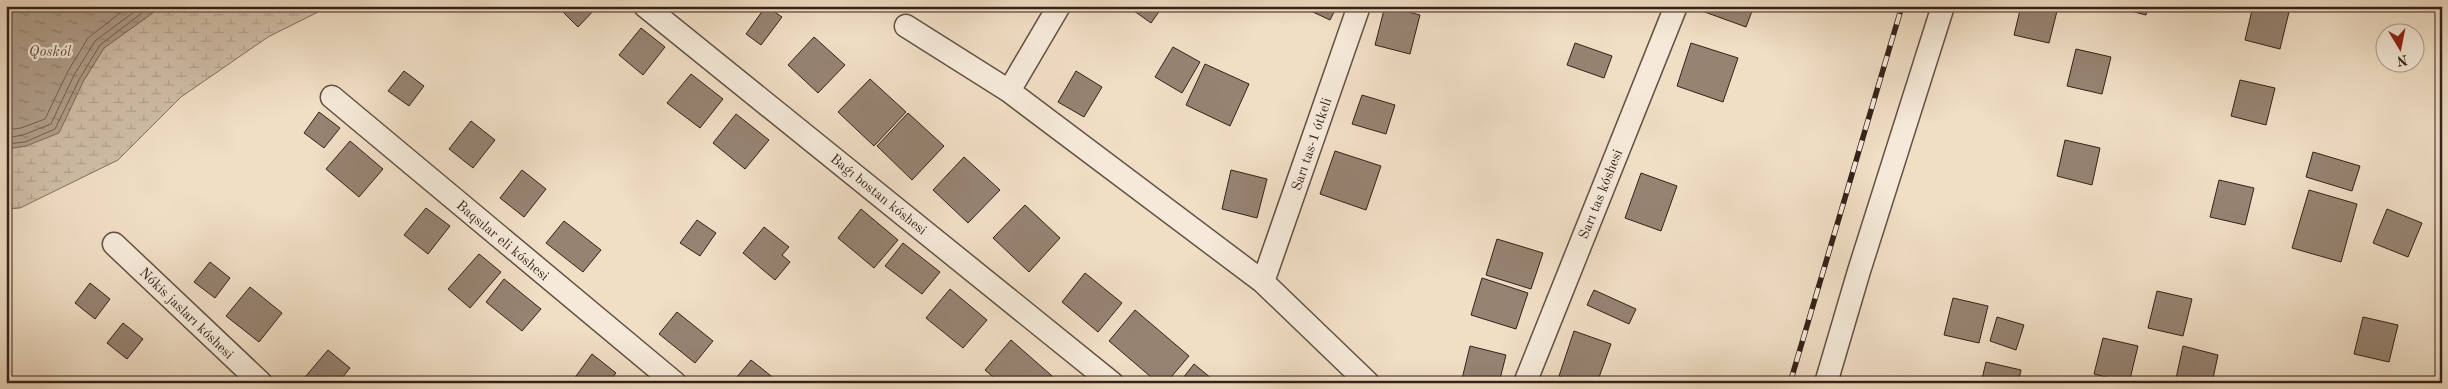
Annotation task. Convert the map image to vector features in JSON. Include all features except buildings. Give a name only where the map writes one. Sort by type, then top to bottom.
[{"type":"street","name":"Baǵı bostan kóshesi","points":[[645,6],[1112,383]]},
{"type":"street","points":[[1009,91],[1059,6]]},
{"type":"street","name":"Sarı tas-1 ótkeli","points":[[1263,282],[1359,6]]},
{"type":"street","name":"Sarı tas kóshesi","points":[[1525,383],[1676,6]]},
{"type":"street","points":[[1826,383],[1943,6]]},
{"type":"street","points":[[906,26],[1009,91],[1263,282],[1368,383]]},
{"type":"street","name":"Baqsılar eli kóshesi","points":[[332,97],[675,383]]},
{"type":"street","name":"Nókis jasları kóshesi","points":[[114,244],[260,383]]},
{"type":"green space","points":[[157,6],[330,6],[268,37],[181,97],[118,160],[20,208],[6,209],[6,149],[26,146],[84,80],[104,48],[154,12]]},
{"type":"water","name":"Qoskól","points":[[6,6],[157,6],[154,12],[104,48],[84,80],[59,133],[26,146],[6,149]]},
{"type":"railway","points":[[1790,383],[1902,6]]}]
